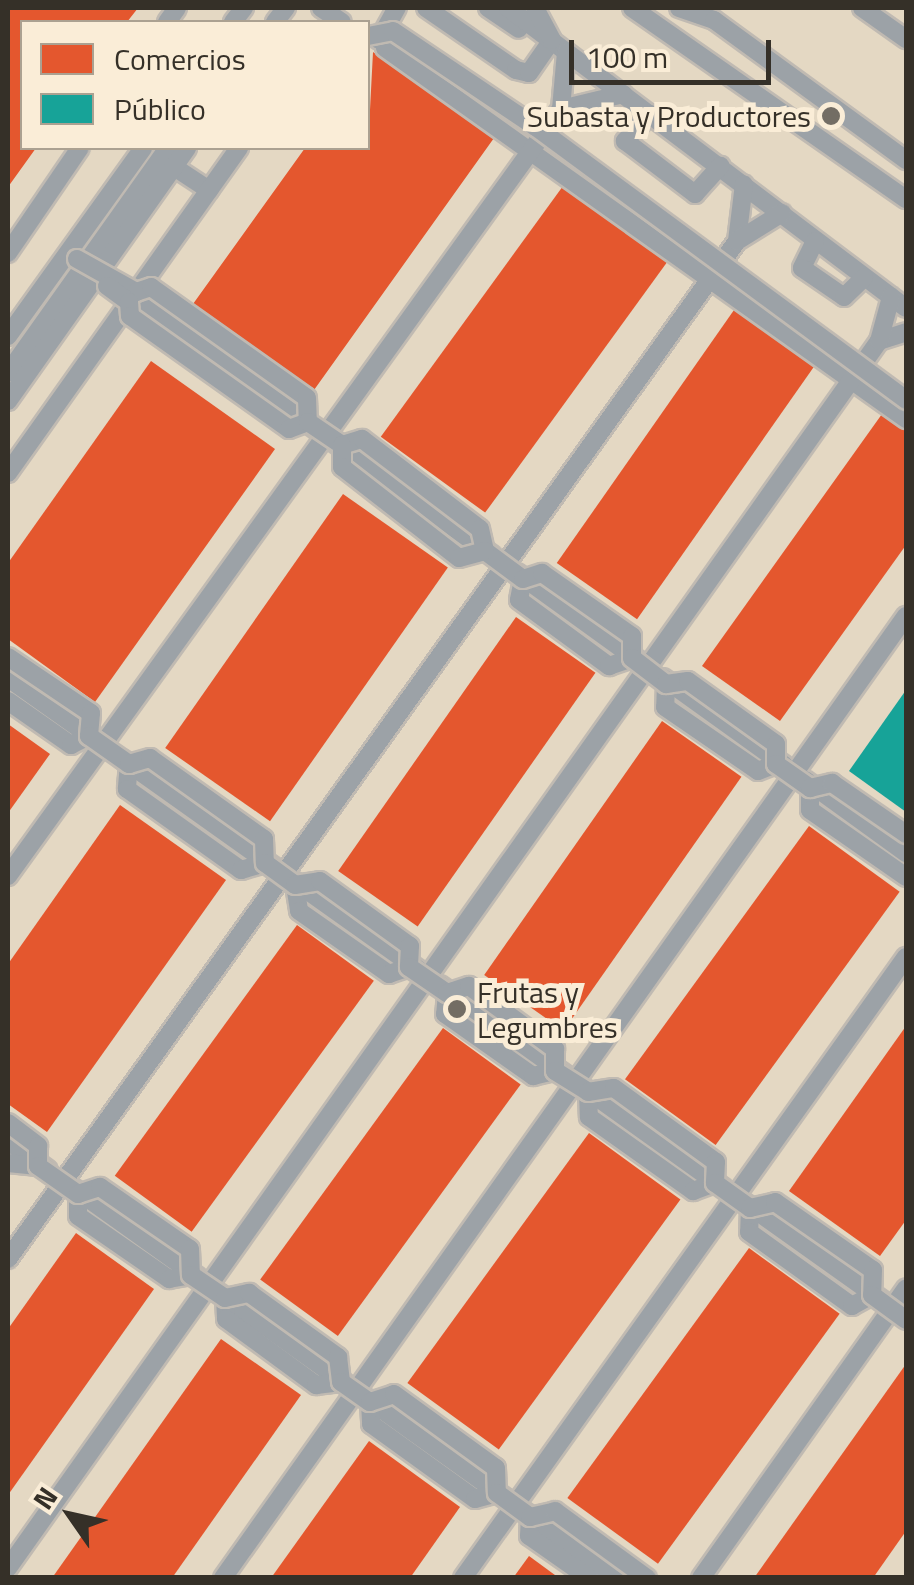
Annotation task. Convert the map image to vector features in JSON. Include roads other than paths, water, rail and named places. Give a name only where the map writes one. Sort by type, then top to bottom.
[{"type":"street","points":[[426,8],[516,70],[529,73],[559,46]]},
{"type":"street","points":[[8,1568],[200,1280],[428,977],[649,668],[879,341],[899,302],[559,46],[488,8]]},
{"type":"street","points":[[8,876],[95,740],[560,109],[559,46],[532,15],[508,8]]},
{"type":"street","points":[[632,8],[906,200]]},
{"type":"street","points":[[679,8],[714,20],[906,160]]},
{"type":"street","points":[[862,8],[906,39]]},
{"type":"street","points":[[370,36],[395,16]]},
{"type":"street","points":[[370,37],[394,31],[906,400]]},
{"type":"street","points":[[385,48],[906,419]]},
{"type":"street","points":[[560,109],[624,94]]},
{"type":"street","points":[[650,114],[626,140],[695,194],[720,166]]},
{"type":"street","points":[[8,252],[79,150]]},
{"type":"street","points":[[8,336],[142,150]]},
{"type":"street","points":[[8,372],[155,150]]},
{"type":"street","points":[[8,356],[166,150]]},
{"type":"street","points":[[8,400],[186,150]]},
{"type":"street","points":[[8,473],[238,150]]},
{"type":"street","points":[[174,167],[209,190]]},
{"type":"street","points":[[737,242],[744,184]]},
{"type":"street","points":[[8,1259],[280,873],[737,242],[782,213]]},
{"type":"street","points":[[815,241],[802,268],[844,298],[864,278]]},
{"type":"street","points":[[81,262],[136,292],[150,288],[276,376],[307,398],[308,422]]},
{"type":"street","points":[[102,276],[146,328],[289,429],[308,422]]},
{"type":"street","points":[[144,306],[906,853]]},
{"type":"street","points":[[879,341],[906,332]]},
{"type":"street","points":[[308,422],[342,444],[362,439],[480,528],[485,551],[523,579]]},
{"type":"street","points":[[342,444],[342,468],[458,558],[485,551]]},
{"type":"street","points":[[523,579],[542,573],[632,636],[632,658]]},
{"type":"street","points":[[523,579],[519,600],[594,655],[610,666],[632,658]]},
{"type":"street","points":[[223,1578],[355,1391],[581,1087],[906,616]]},
{"type":"street","points":[[8,657],[91,713],[95,740],[128,764]]},
{"type":"street","points":[[632,658],[666,684],[688,681],[776,744],[776,764]]},
{"type":"street","points":[[8,678],[902,1315]]},
{"type":"street","points":[[666,684],[666,707],[758,771],[776,764]]},
{"type":"street","points":[[8,701],[70,745],[95,740]]},
{"type":"street","points":[[128,764],[150,758],[264,840],[299,911],[389,974],[410,967]]},
{"type":"street","points":[[128,764],[127,790],[241,870],[320,881],[410,946],[410,967]]},
{"type":"street","points":[[776,764],[810,788]]},
{"type":"street","points":[[810,788],[832,782],[906,834]]},
{"type":"street","points":[[810,788],[810,810],[906,878]]},
{"type":"street","points":[[464,1578],[523,1511],[743,1202],[906,957]]},
{"type":"street","points":[[410,967],[447,993]]},
{"type":"street","points":[[447,993],[469,986],[555,1049],[555,1071]]},
{"type":"street","points":[[447,993],[444,1014],[534,1076],[555,1071],[581,1087],[614,1088],[716,1162],[715,1183]]},
{"type":"street","points":[[581,1087],[589,1117],[604,1128],[694,1191],[715,1183]]},
{"type":"street","points":[[8,1123],[38,1146],[38,1166]]},
{"type":"street","points":[[8,1141],[225,1298],[249,1293],[338,1357],[371,1424],[475,1499],[497,1493],[523,1511],[554,1512],[648,1578]]},
{"type":"street","points":[[8,1163],[38,1166],[78,1194]]},
{"type":"street","points":[[715,1183],[743,1202],[775,1202],[873,1270],[872,1295]]},
{"type":"street","points":[[78,1194],[100,1187],[190,1250],[200,1280]]},
{"type":"street","points":[[78,1194],[78,1216],[169,1279],[200,1280],[618,1578]]},
{"type":"street","points":[[743,1202],[749,1232],[852,1306],[872,1295]]},
{"type":"street","points":[[701,1578],[902,1315],[906,1288]]},
{"type":"street","points":[[872,1295],[902,1315]]},
{"type":"street","points":[[225,1298],[226,1319],[316,1384],[394,1394],[496,1468],[497,1493]]},
{"type":"street","points":[[523,1511],[529,1536],[588,1578]]},
{"type":"place","name":"Subasta y Productores","points":[[831,116]]},
{"type":"place","name":"Frutas y Legumbres","points":[[457,1009]]}]
